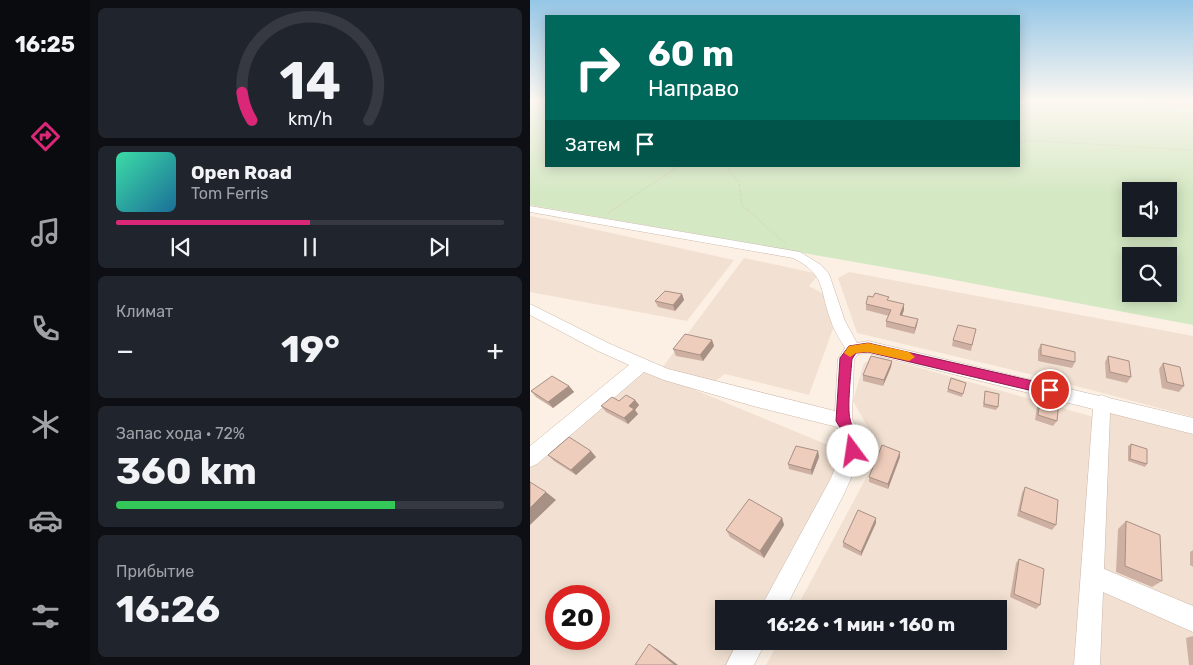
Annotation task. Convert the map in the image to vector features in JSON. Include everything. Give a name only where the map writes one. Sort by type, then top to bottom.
[{"type":"street","points":[[530,209],[790,254],[812,262],[822,271],[838,321],[853,349]]},
{"type":"street","points":[[530,309],[603,347],[664,374],[753,399],[843,421]]},
{"type":"street","points":[[777,600],[837,487],[853,451],[852,434],[843,421],[846,358],[853,349],[868,347],[1102,402],[1193,426]]},
{"type":"street","points":[[530,458],[642,364]]},
{"type":"street","points":[[1087,665],[1102,402]]},
{"type":"street","points":[[1093,576],[1193,619]]},
{"type":"street","points":[[739,665],[748,650]]},
{"type":"path","points":[[1020,140],[1117,148],[1193,150]]},
{"type":"path","points":[[599,220],[678,167]]},
{"type":"path","points":[[728,167],[733,170],[741,184],[742,204],[782,240],[789,248],[790,254]]},
{"type":"shaded area","points":[[530,216],[734,260],[687,321],[530,292]]},
{"type":"shaded area","points":[[744,258],[819,274],[809,286],[831,298],[834,326],[809,395],[725,374],[714,382],[662,368]]},
{"type":"shaded area","points":[[849,272],[1193,336],[1193,417],[1046,378],[857,333],[838,278]]},
{"type":"shaded area","points":[[881,357],[1094,417],[1078,665],[766,665],[774,650],[1007,650],[1007,600],[801,600],[881,450],[853,401],[864,363]]},
{"type":"shaded area","points":[[642,368],[852,455],[766,600],[715,600],[715,650],[737,650],[728,665],[530,665],[530,466]]},
{"type":"shaded area","points":[[1102,402],[1193,426],[1193,665],[1087,665]]},
{"type":"green space","points":[[530,131],[545,131],[545,167],[1020,167],[1020,131],[1193,131],[1193,325],[923,274],[530,205]]},
{"type":"building","points":[[665,291],[682,294],[673,305],[655,301]]},
{"type":"building","points":[[875,293],[889,297],[887,300],[904,304],[900,315],[918,319],[915,328],[886,321],[891,310],[866,304],[868,296],[873,297]]},
{"type":"building","points":[[958,325],[976,329],[972,345],[953,340]]},
{"type":"building","points":[[685,334],[712,340],[700,355],[673,349]]},
{"type":"building","points":[[1041,344],[1075,352],[1075,362],[1041,355]]},
{"type":"building","points":[[871,356],[892,361],[884,380],[863,375]]},
{"type":"building","points":[[1108,356],[1129,361],[1131,377],[1110,372]]},
{"type":"building","points":[[1163,363],[1180,367],[1184,386],[1167,382]]},
{"type":"building","points":[[552,376],[569,386],[548,402],[531,391]]},
{"type":"building","points":[[951,378],[966,383],[963,394],[948,389]]},
{"type":"building","points":[[985,391],[999,394],[998,407],[984,404]]},
{"type":"building","points":[[1041,394],[1059,400],[1057,421],[1038,415]]},
{"type":"building","points":[[626,395],[635,400],[629,406],[634,409],[624,418],[601,406],[612,397],[619,401]]},
{"type":"building","points":[[569,437],[591,451],[571,470],[548,455]]},
{"type":"building","points":[[1131,444],[1147,449],[1147,464],[1130,459]]},
{"type":"building","points":[[882,445],[900,452],[888,484],[869,477]]},
{"type":"building","points":[[796,446],[818,451],[811,470],[788,464]]},
{"type":"building","points":[[530,482],[546,492],[530,508]]},
{"type":"building","points":[[1025,487],[1058,500],[1056,525],[1020,511]]},
{"type":"building","points":[[749,499],[782,518],[760,551],[726,530]]},
{"type":"building","points":[[858,510],[876,518],[861,552],[843,542]]},
{"type":"building","points":[[1126,521],[1160,535],[1162,581],[1125,566]]},
{"type":"building","points":[[1019,559],[1044,569],[1040,605],[1014,594]]},
{"type":"building","points":[[649,644],[675,665],[635,665]]},
{"type":"slow traffic","points":[[850,353],[853,349],[868,347],[909,357]]},
{"type":"route","points":[[853,451],[852,434],[843,421],[846,358],[853,349],[868,347],[1050,390]]}]
